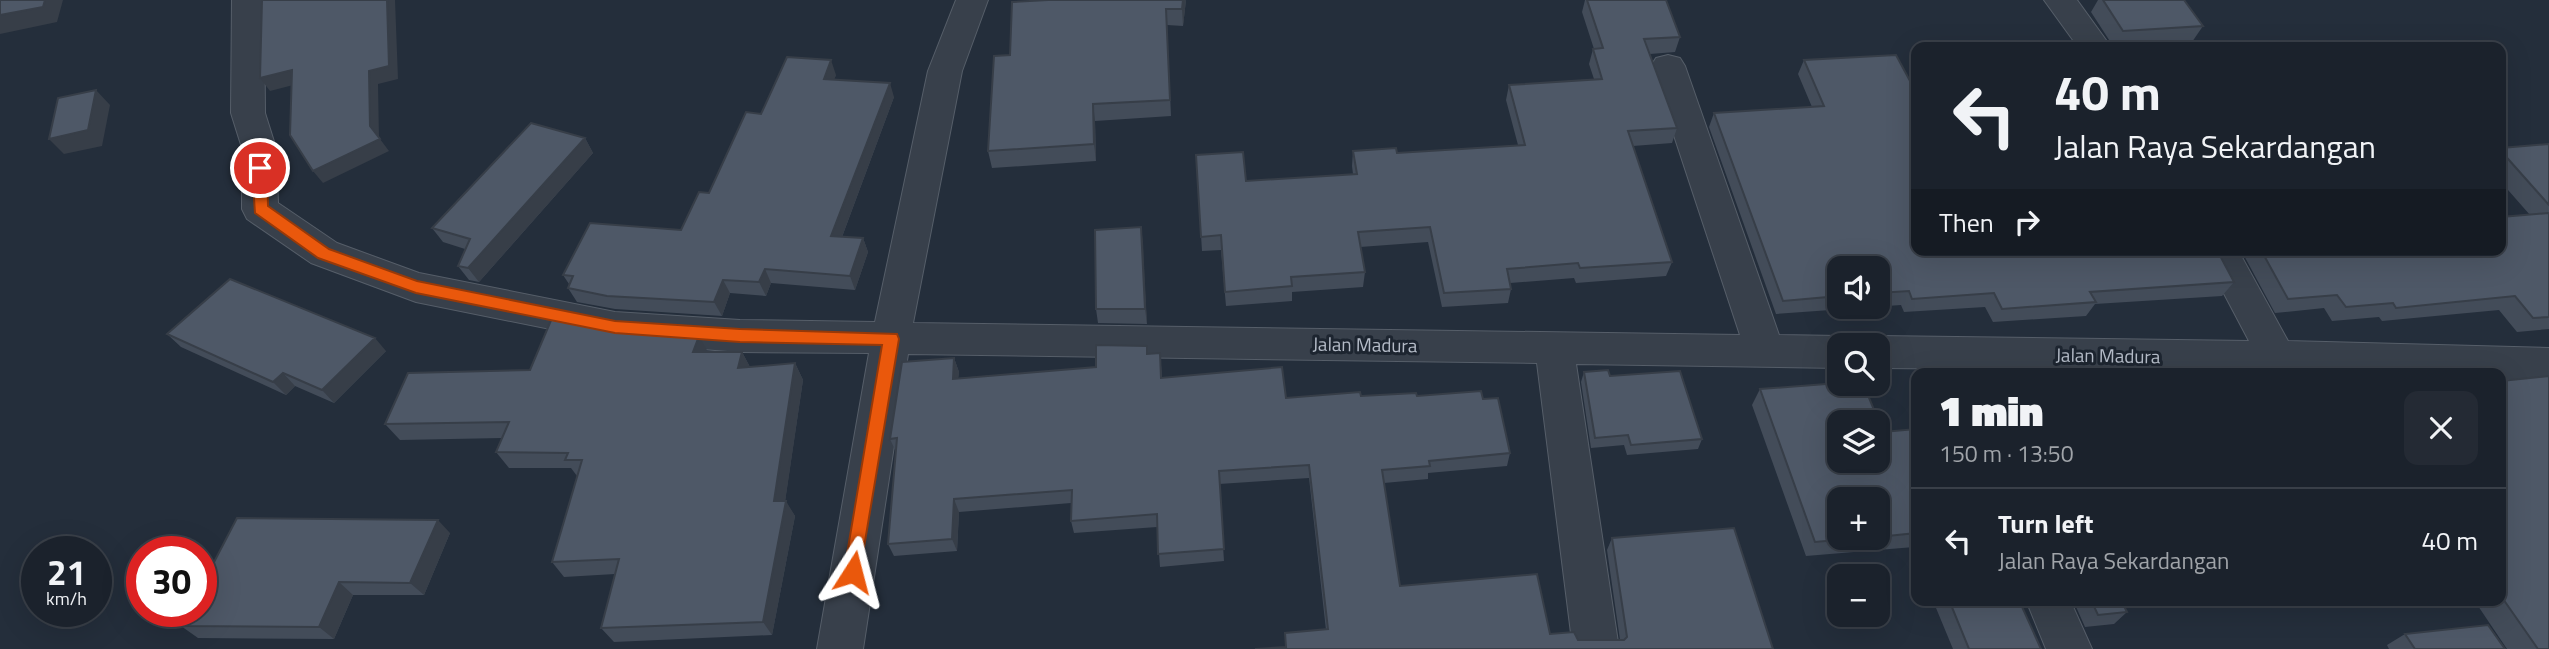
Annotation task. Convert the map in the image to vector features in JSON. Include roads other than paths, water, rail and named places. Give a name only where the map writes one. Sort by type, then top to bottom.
[{"type":"street","name":"Jalan Madura","points":[[248,0],[248,113],[259,148],[260,209],[324,253],[416,287],[615,327],[740,335],[1827,352]]},
{"type":"street","points":[[840,649],[891,339],[945,71],[972,0]]},
{"type":"street","points":[[2060,0],[2091,42]]},
{"type":"street","points":[[1668,66],[1765,352]]},
{"type":"street","points":[[2222,256],[2277,357]]},
{"type":"street","points":[[1554,346],[1596,649]]},
{"type":"street","name":"Jalan Madura","points":[[1890,354],[1943,363],[2277,357],[2549,364]]},
{"type":"street","points":[[2051,606],[2069,649]]}]
